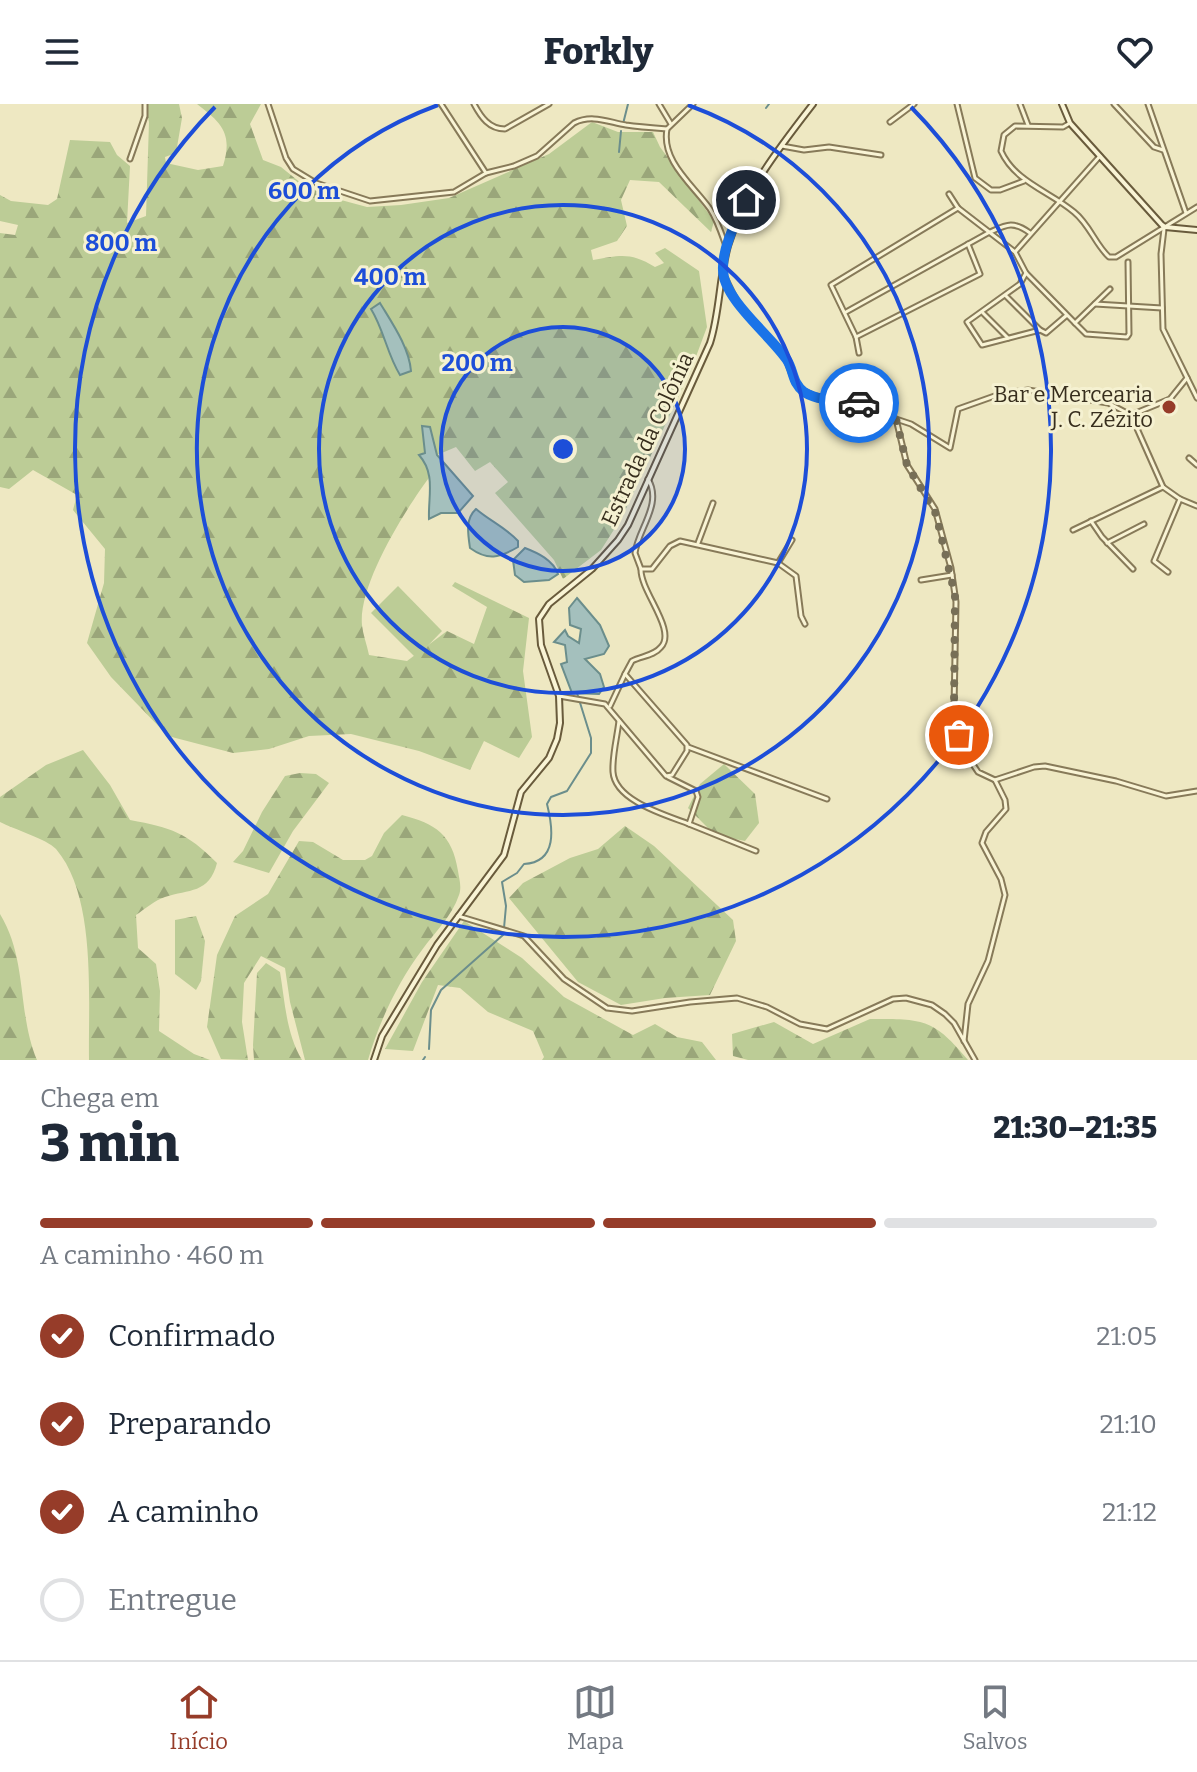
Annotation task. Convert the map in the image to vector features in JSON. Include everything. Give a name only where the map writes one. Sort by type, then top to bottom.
[{"type":"main road","name":"Estrada da Colônia","points":[[374,1060],[391,1020],[437,945],[504,855],[521,792],[549,758],[560,723],[559,696],[541,645],[537,628],[539,619],[549,604],[592,569],[618,540],[710,343],[727,249],[746,200],[813,104]]},
{"type":"main road","points":[[1062,104],[1070,123],[1164,228],[1197,230]]},
{"type":"street","points":[[130,159],[145,116],[145,104]]},
{"type":"street","points":[[268,104],[286,158],[293,169],[316,183],[361,199],[381,202],[448,194],[486,173],[537,156],[581,119],[595,118],[667,129]]},
{"type":"street","points":[[441,104],[486,173]]},
{"type":"street","points":[[474,104],[486,121],[500,129],[511,127],[549,104]]},
{"type":"street","points":[[659,104],[671,124]]},
{"type":"street","points":[[693,104],[667,129],[665,140],[672,160],[716,219],[727,249]]},
{"type":"street","points":[[890,122],[914,104]]},
{"type":"street","points":[[957,104],[970,166],[980,184],[991,190],[1000,190],[1024,181]]},
{"type":"street","points":[[1020,104],[1028,125]]},
{"type":"street","points":[[1114,104],[1154,147],[1163,150]]},
{"type":"street","points":[[1148,104],[1186,213]]},
{"type":"street","points":[[1070,123],[1063,127],[1028,125],[1009,129],[1001,146],[1003,157],[1024,181],[1062,202],[1085,222],[1109,257],[1116,257],[1197,207]]},
{"type":"street","points":[[781,146],[804,150],[829,147],[881,155]]},
{"type":"street","points":[[1015,252],[1100,156]]},
{"type":"street","points":[[949,194],[958,208],[1015,252],[1026,273],[1091,336],[1127,337],[1129,334],[1128,262]]},
{"type":"street","points":[[859,353],[856,337],[831,285],[958,208]]},
{"type":"street","points":[[845,313],[988,233],[1008,225],[1019,225],[1030,233]]},
{"type":"street","points":[[1164,228],[1161,254],[1163,329],[1197,398]]},
{"type":"street","points":[[856,337],[980,274],[968,244]]},
{"type":"street","points":[[722,272],[737,302],[786,359],[794,381],[804,391],[815,396],[881,408],[950,448],[958,409],[1003,393],[1028,390],[1108,403],[1131,415],[1163,487],[1197,506]]},
{"type":"street","points":[[1026,273],[1020,284],[967,322],[982,345],[1040,330]]},
{"type":"street","points":[[1075,323],[1110,289]]},
{"type":"street","points":[[1005,295],[1046,333],[1067,315]]},
{"type":"street","points":[[1095,304],[1162,308]]},
{"type":"street","points":[[982,312],[1008,338]]},
{"type":"street","points":[[1131,415],[1170,399],[1187,378]]},
{"type":"street","points":[[896,419],[907,465],[935,509],[952,575],[956,602],[954,708],[962,748],[978,772],[995,780],[1003,794],[1006,809],[986,832],[982,843],[1001,879],[1005,895],[984,972],[968,1004],[963,1043]]},
{"type":"street","points":[[1189,458],[1197,465]]},
{"type":"street","points":[[609,708],[632,661],[659,650],[665,641],[664,625],[643,587],[635,553],[653,499],[653,489],[648,479]]},
{"type":"street","points":[[1073,530],[1163,487]]},
{"type":"street","points":[[1168,572],[1155,563],[1154,558],[1180,499]]},
{"type":"street","points":[[698,543],[713,503]]},
{"type":"street","points":[[1091,520],[1107,543],[1133,569]]},
{"type":"street","points":[[1107,543],[1144,524]]},
{"type":"street","points":[[778,563],[792,540]]},
{"type":"street","points":[[641,569],[655,567],[677,541],[698,543],[778,563],[796,576],[801,616],[805,624]]},
{"type":"street","points":[[921,580],[952,575]]},
{"type":"street","points":[[625,674],[688,747],[827,799]]},
{"type":"street","points":[[559,696],[600,703],[609,708],[668,777],[696,791],[698,797],[689,824]]},
{"type":"street","points":[[619,721],[613,775],[619,789],[639,803],[756,851]]},
{"type":"street","points":[[668,777],[688,747]]},
{"type":"street","points":[[995,780],[1045,766],[1116,781],[1166,796],[1197,791]]},
{"type":"street","points":[[458,916],[524,936],[564,979],[599,1003],[619,1011],[737,998],[767,1007],[800,1024],[827,1029],[893,999],[906,998],[932,1005],[945,1014],[954,1023],[975,1060]]},
{"type":"green space","points":[[145,104],[179,104],[182,118],[176,153],[165,157],[166,163],[198,170],[223,166],[227,145],[219,124],[197,104],[261,104],[250,124],[263,160],[281,167],[302,184],[330,197],[367,207],[449,198],[549,154],[592,122],[618,132],[653,132],[660,147],[714,221],[711,232],[659,182],[630,180],[621,200],[627,226],[617,241],[591,250],[593,260],[625,256],[655,267],[664,263],[655,253],[665,248],[699,271],[707,327],[691,370],[622,517],[601,550],[563,579],[554,560],[495,493],[508,482],[490,462],[475,471],[456,447],[437,455],[430,428],[425,453],[420,455],[431,475],[386,547],[368,589],[362,625],[369,655],[407,661],[447,631],[474,644],[487,607],[452,586],[455,582],[529,618],[523,671],[532,737],[519,758],[484,741],[470,770],[419,751],[351,734],[309,736],[269,749],[233,753],[168,736],[111,677],[87,643],[104,583],[105,549],[73,510],[77,495],[33,470],[9,489],[0,487],[0,233],[15,235],[18,225],[0,221],[0,195],[11,201],[48,205],[57,199],[70,140],[110,142],[117,155],[130,166],[127,223],[146,216],[149,122]]},
{"type":"green space","points":[[398,586],[442,631],[416,658],[371,613]]},
{"type":"green space","points":[[83,750],[110,785],[130,820],[178,833],[217,863],[209,880],[197,889],[161,898],[136,915],[138,948],[156,964],[160,991],[159,1031],[194,1054],[210,1060],[89,1060],[88,950],[78,894],[69,869],[52,845],[0,822],[0,797],[46,765]]},
{"type":"green space","points":[[724,764],[755,794],[759,823],[745,841],[715,835],[688,808],[700,784]]},
{"type":"green space","points":[[316,774],[329,783],[293,831],[269,873],[233,862],[243,851],[262,812],[285,776]]},
{"type":"green space","points":[[402,815],[424,822],[447,839],[455,858],[460,892],[448,917],[413,962],[397,989],[368,1060],[305,1060],[285,968],[261,956],[244,983],[242,1022],[248,1060],[221,1059],[207,1027],[217,955],[235,916],[268,894],[299,841],[313,842],[343,860],[365,860],[372,856],[384,833]]},
{"type":"green space","points":[[625,826],[654,846],[733,920],[736,941],[710,995],[621,1005],[578,982],[509,898],[523,883],[570,858],[598,849]]},
{"type":"green space","points":[[0,914],[15,950],[27,1024],[37,1060],[0,1060]]},
{"type":"green space","points":[[196,916],[205,941],[201,981],[196,990],[175,974],[175,920]]},
{"type":"green space","points":[[464,921],[522,958],[564,997],[633,1035],[655,1024],[677,1037],[702,1042],[716,1060],[542,1060],[544,1057],[533,1031],[488,1012],[460,988],[438,985],[413,1051],[385,1049],[422,982]]},
{"type":"green space","points":[[266,963],[280,972],[289,1028],[302,1060],[254,1060],[257,973]]},
{"type":"green space","points":[[870,1019],[926,1024],[945,1036],[968,1060],[748,1060],[733,1056],[732,1034],[774,1022],[813,1044]]},
{"type":"water","points":[[380,303],[403,344],[411,371],[400,375],[396,367],[371,309]]},
{"type":"water","points":[[422,426],[430,427],[437,455],[473,496],[458,513],[441,513],[429,519],[428,470],[419,455],[425,453]]},
{"type":"water","points":[[476,509],[513,536],[518,541],[518,547],[494,556],[482,555],[470,548],[469,522]]},
{"type":"water","points":[[525,548],[549,561],[558,574],[549,580],[524,582],[515,575],[513,560]]},
{"type":"water","points":[[577,598],[600,625],[609,646],[604,654],[585,659],[600,674],[604,687],[599,694],[572,693],[561,664],[567,662],[565,645],[554,642],[565,630],[579,643],[581,629],[570,625],[569,608]]},
{"type":"waterway","points":[[623,124],[628,104]]},
{"type":"waterway","points":[[766,108],[769,104]]},
{"type":"waterway","points":[[619,152],[621,131]]},
{"type":"waterway","points":[[504,928],[506,906],[502,882],[517,873],[524,864],[543,857],[548,850],[551,823],[547,804],[551,797],[567,791],[591,753],[591,738],[577,693]]},
{"type":"waterway","points":[[429,1049],[431,1010],[441,990],[503,935]]},
{"type":"way so far","points":[[859,403],[887,411],[896,419],[903,455],[915,482],[932,504],[946,546],[955,595],[954,708],[959,735]]},
{"type":"place","name":"Bar e Mercearia J. C. Zézito","points":[[1169,407]]},
{"type":"route","points":[[746,200],[727,249],[722,272],[732,294],[786,359],[798,386],[815,396],[859,403]]}]
